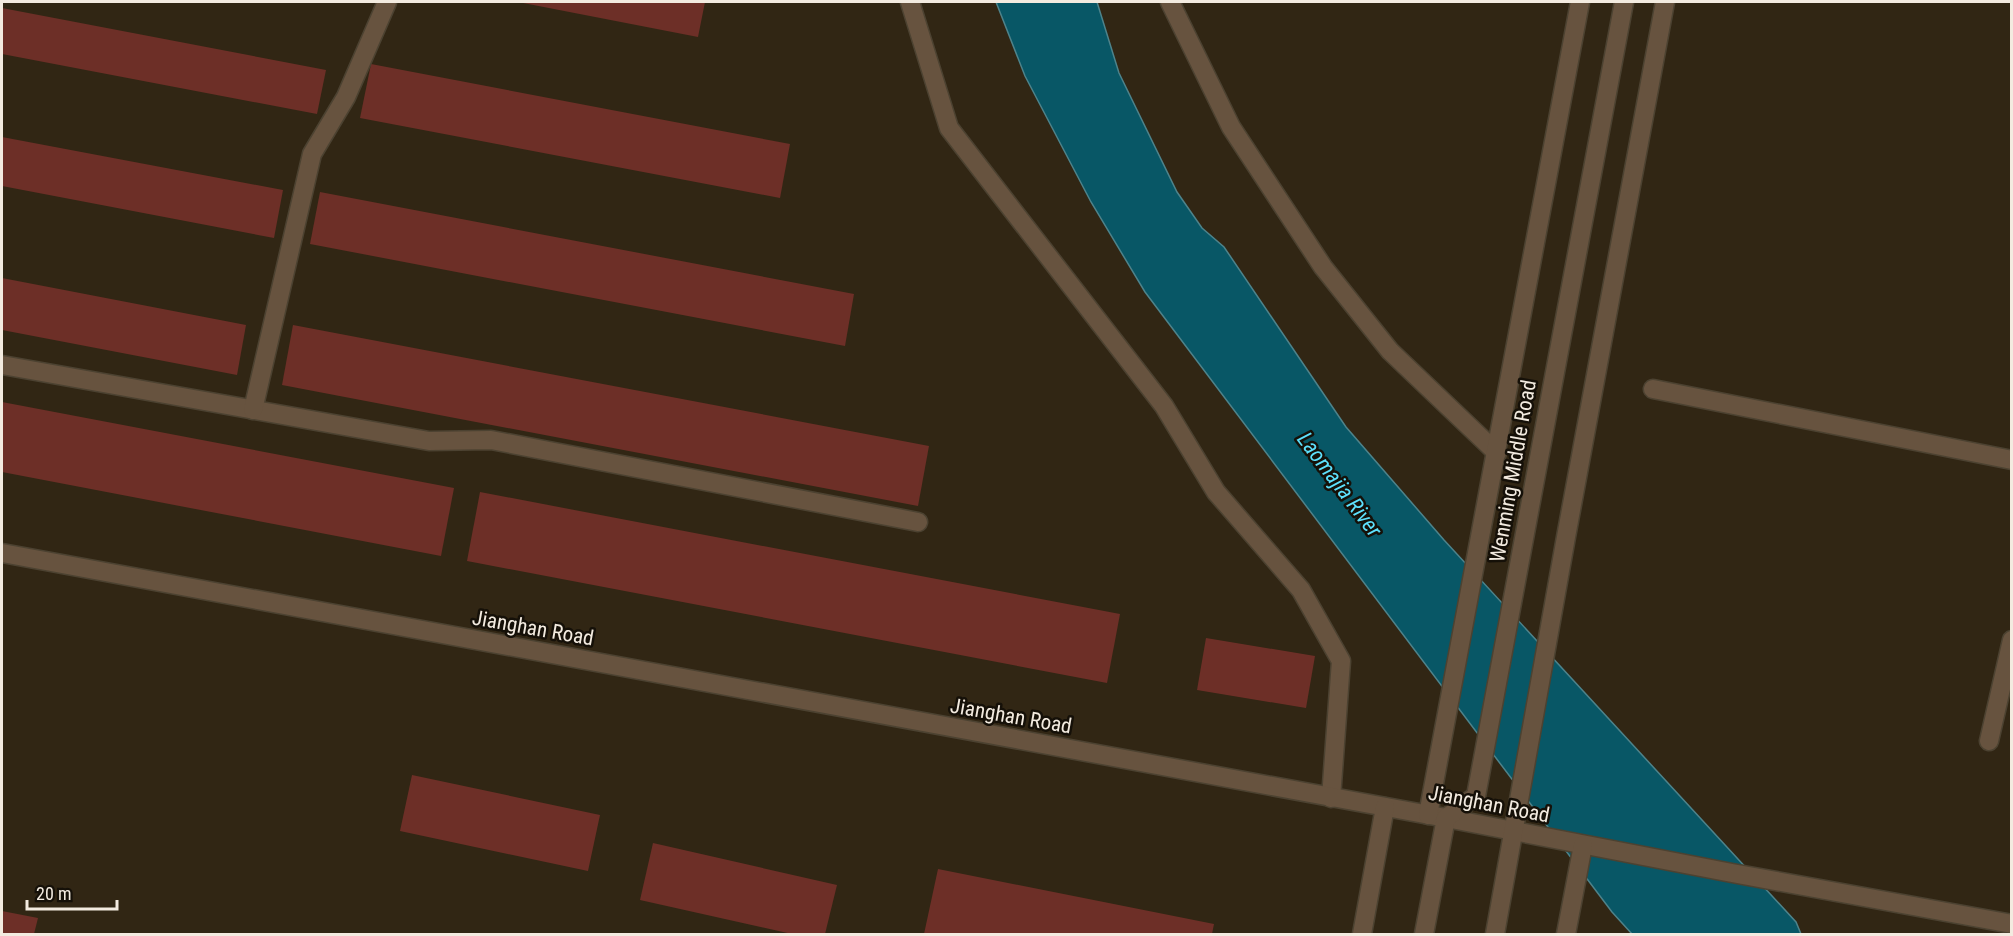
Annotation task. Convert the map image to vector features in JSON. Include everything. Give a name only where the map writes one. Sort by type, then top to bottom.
[{"type":"street","points":[[253,410],[312,154],[346,97],[387,2]]},
{"type":"street","points":[[910,2],[949,128],[1164,406],[1216,492],[1301,590],[1341,661],[1331,798]]},
{"type":"street","points":[[1170,2],[1231,126],[1323,267],[1390,351],[1497,453]]},
{"type":"street","points":[[1424,934],[1437,817],[1440,754],[1580,2]]},
{"type":"street","name":"Wenming Middle Road","points":[[1437,817],[1476,796],[1623,2]]},
{"type":"street","points":[[1495,934],[1665,2]]},
{"type":"street","points":[[2,365],[429,441],[491,440],[918,522]]},
{"type":"street","points":[[1653,389],[2012,460]]},
{"type":"street","name":"Jianghan Road","points":[[2,554],[2012,924]]},
{"type":"street","points":[[1989,741],[2012,640]]},
{"type":"street","points":[[1362,934],[1385,807]]},
{"type":"street","points":[[1566,934],[1582,845]]},
{"type":"water","name":"Laomajia River","points":[[996,2],[1097,2],[1119,73],[1177,192],[1202,228],[1224,247],[1346,427],[1444,540],[1796,922],[1801,934],[1632,934],[1612,912],[1145,292],[1091,202],[1025,76]]},
{"type":"building","points":[[518,2],[705,2],[698,37]]},
{"type":"building","points":[[2,8],[326,70],[317,114],[2,54]]},
{"type":"building","points":[[371,64],[790,144],[780,198],[360,118]]},
{"type":"building","points":[[2,137],[283,190],[274,238],[2,186]]},
{"type":"building","points":[[320,192],[854,294],[845,346],[310,244]]},
{"type":"building","points":[[2,278],[246,325],[237,375],[2,330]]},
{"type":"building","points":[[293,325],[929,446],[918,506],[282,385]]},
{"type":"building","points":[[2,402],[454,488],[441,556],[2,472]]},
{"type":"building","points":[[480,492],[1120,614],[1107,683],[467,561]]},
{"type":"building","points":[[1206,638],[1315,656],[1306,708],[1197,690]]},
{"type":"building","points":[[412,775],[600,815],[588,871],[400,831]]},
{"type":"building","points":[[653,843],[837,885],[825,934],[792,934],[640,900]]},
{"type":"building","points":[[938,869],[1214,924],[1212,934],[924,934]]},
{"type":"building","points":[[2,911],[38,918],[34,934],[2,934]]}]
